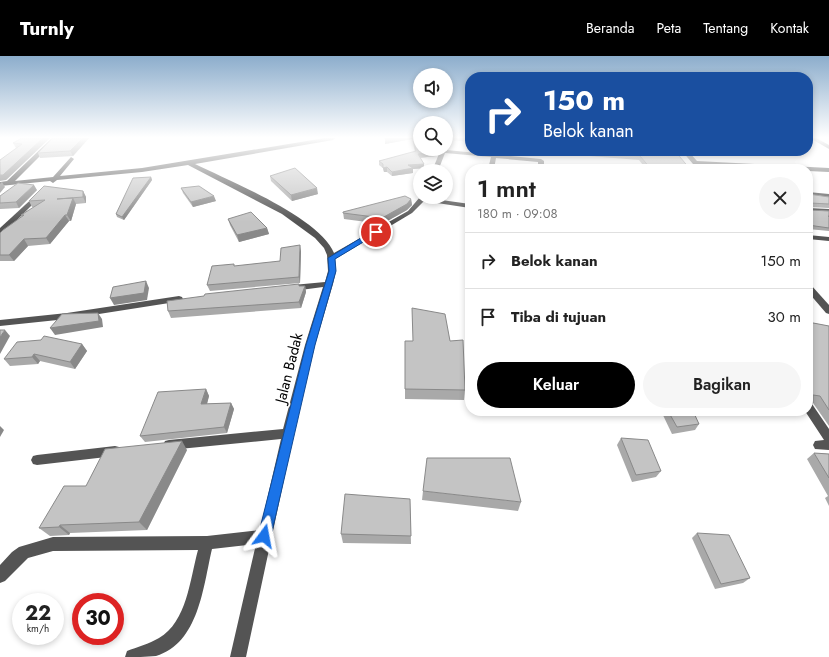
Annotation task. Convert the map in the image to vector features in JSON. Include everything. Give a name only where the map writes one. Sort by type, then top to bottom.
[{"type":"street","points":[[9,183],[26,166]]},
{"type":"street","points":[[0,232],[56,178],[65,166]]},
{"type":"street","points":[[0,184],[104,174],[165,166]]},
{"type":"street","points":[[195,166],[290,216],[315,233],[327,247],[332,258],[410,212],[418,204]]},
{"type":"street","points":[[813,169],[829,170]]},
{"type":"street","points":[[813,194],[829,196]]},
{"type":"street","points":[[453,203],[465,205]]},
{"type":"street","points":[[813,210],[829,211]]},
{"type":"street","points":[[813,237],[829,239]]},
{"type":"street","name":"Jalan Badak","points":[[238,657],[288,433],[310,345],[329,284],[332,271],[332,258]]},
{"type":"street","points":[[282,290],[329,284]]},
{"type":"street","points":[[813,292],[829,310]]},
{"type":"street","points":[[0,323],[68,316],[190,298]]},
{"type":"street","points":[[812,416],[826,443]]},
{"type":"street","points":[[160,446],[288,433]]},
{"type":"street","points":[[37,460],[129,450]]},
{"type":"street","points":[[0,576],[17,557],[24,552],[52,544],[207,542],[264,536]]},
{"type":"street","points":[[133,657],[165,644],[176,635],[184,620],[193,596],[207,542]]},
{"type":"building","points":[[0,166],[13,166],[3,175],[0,175]]},
{"type":"building","points":[[383,166],[410,166],[413,168],[392,172],[387,167],[383,168]]},
{"type":"building","points":[[295,168],[317,188],[291,195],[270,176]]},
{"type":"building","points":[[151,177],[122,217],[116,214],[133,178]]},
{"type":"building","points":[[18,183],[34,185],[16,202],[0,203],[0,196]]},
{"type":"building","points":[[44,186],[83,191],[83,197],[57,199],[73,198],[67,215],[65,215],[46,238],[24,239],[9,255],[0,255],[0,233],[24,215],[21,215],[45,200],[29,201]]},
{"type":"building","points":[[199,186],[214,196],[191,202],[181,188]]},
{"type":"building","points":[[813,195],[829,197],[829,204],[813,203]]},
{"type":"building","points":[[405,196],[411,199],[407,204],[382,218],[343,213],[343,212]]},
{"type":"building","points":[[813,210],[829,211],[829,228],[813,226]]},
{"type":"building","points":[[251,212],[267,228],[237,235],[228,219]]},
{"type":"building","points":[[300,245],[299,277],[207,285],[212,266],[234,264],[234,266],[280,261],[281,248]]},
{"type":"building","points":[[146,281],[144,293],[110,298],[113,287]]},
{"type":"building","points":[[299,284],[299,286],[305,286],[299,302],[168,311],[167,301],[204,296],[205,294]]},
{"type":"building","points":[[412,308],[445,314],[450,341],[463,340],[465,390],[405,389],[405,341],[413,341]]},
{"type":"building","points":[[98,313],[99,321],[50,328],[62,314]]},
{"type":"building","points":[[813,323],[829,326],[829,410],[820,396],[813,395]]},
{"type":"building","points":[[0,330],[5,330],[0,337]]},
{"type":"building","points":[[44,336],[82,344],[70,362],[34,354],[32,357],[4,359],[17,342],[41,340]]},
{"type":"building","points":[[206,389],[201,404],[231,403],[224,427],[140,436],[158,392]]},
{"type":"building","points":[[671,416],[695,416],[699,424],[677,427]]},
{"type":"building","points":[[621,438],[648,440],[661,471],[636,475]]},
{"type":"building","points":[[182,441],[139,522],[60,525],[59,527],[39,528],[64,486],[86,486],[105,449]]},
{"type":"building","points":[[814,453],[829,454],[829,478]]},
{"type":"building","points":[[427,458],[510,458],[521,502],[423,491]]},
{"type":"building","points":[[345,494],[410,499],[411,536],[341,534]]},
{"type":"building","points":[[697,533],[729,535],[750,578],[721,584]]},
{"type":"route","points":[[264,536],[310,345],[329,284],[332,271],[332,258],[376,232]]}]
